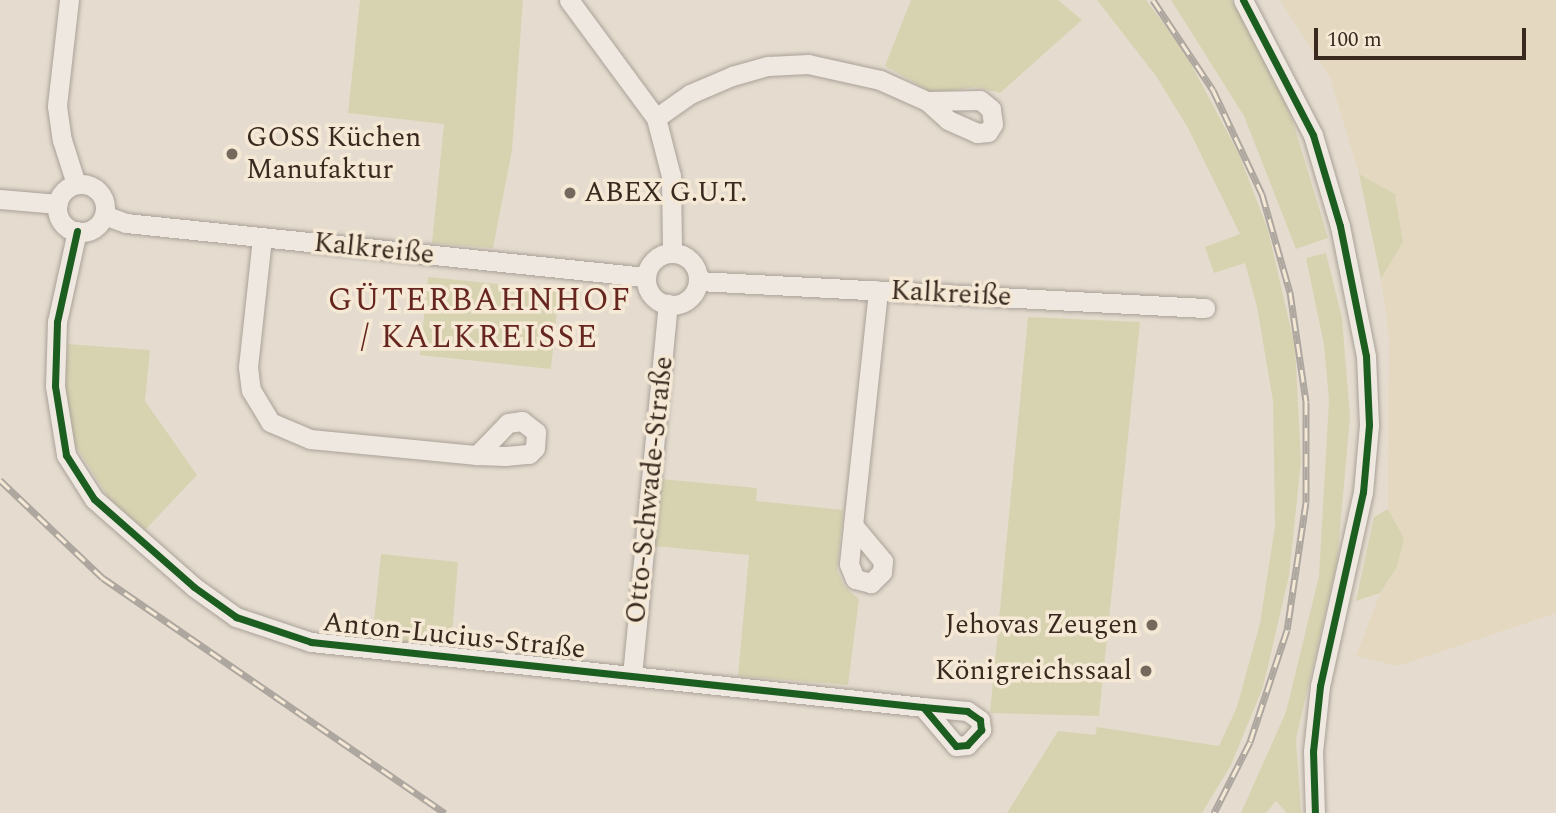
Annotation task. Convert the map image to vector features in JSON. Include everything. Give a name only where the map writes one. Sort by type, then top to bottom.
[{"type":"street","points":[[69,0],[57,106],[62,140],[76,184]]},
{"type":"street","points":[[569,0],[656,118],[671,176],[671,253]]},
{"type":"street","points":[[1243,0],[1286,76],[1321,158],[1343,239],[1366,356],[1368,425],[1363,492],[1320,686],[1313,751],[1315,813]]},
{"type":"street","points":[[656,118],[690,94],[732,76],[786,64],[849,70],[927,101]]},
{"type":"street","points":[[76,184],[99,191],[104,215],[91,230],[77,231],[64,224],[58,204],[64,191],[76,184]]},
{"type":"street","points":[[0,199],[58,204]]},
{"type":"street","name":"Kalkreiße","points":[[104,215],[126,223],[646,277]]},
{"type":"street","name":"Anton-Lucius-Straße","points":[[77,231],[57,323],[55,386],[66,455],[94,499],[194,587],[236,617],[311,642],[923,706]]},
{"type":"street","points":[[262,238],[248,367],[251,390],[270,422],[310,439],[477,455]]},
{"type":"street","points":[[671,253],[688,258],[698,281],[691,297],[668,304],[649,292],[646,277],[651,263],[671,253]]},
{"type":"street","name":"Kalkreiße","points":[[698,281],[1205,308]]},
{"type":"street","points":[[853,525],[878,290]]},
{"type":"street","name":"Otto-Schwade-Straße","points":[[632,676],[668,304]]},
{"type":"shaded area","points":[[360,0],[523,0],[512,150],[493,248],[432,243],[444,124],[348,113]]},
{"type":"shaded area","points":[[911,0],[1058,0],[1082,20],[1000,93],[976,87],[933,93],[885,66]]},
{"type":"shaded area","points":[[1097,0],[1146,0],[1183,49],[1239,154],[1268,230],[1295,347],[1301,461],[1289,576],[1263,687],[1231,765],[1202,813],[1007,813],[1058,731],[1095,735],[1097,727],[1219,746],[1237,707],[1260,623],[1275,526],[1273,401],[1257,307],[1245,263],[1214,273],[1205,247],[1240,234],[1188,128],[1156,76]]},
{"type":"shaded area","points":[[1171,0],[1231,0],[1234,4],[1271,68],[1293,122],[1328,238],[1296,249],[1244,116]]},
{"type":"shaded area","points":[[1280,0],[1556,0],[1556,613],[1398,666],[1356,656],[1380,593],[1397,567],[1404,538],[1388,509],[1389,337],[1381,279],[1403,242],[1395,194],[1359,174],[1330,78]]},
{"type":"shaded area","points":[[1359,174],[1395,194],[1403,242],[1381,279]]},
{"type":"shaded area","points":[[1326,253],[1342,318],[1350,417],[1337,562],[1296,739],[1301,813],[1287,813],[1276,801],[1266,813],[1241,813],[1286,712],[1319,576],[1329,400],[1324,345],[1306,258]]},
{"type":"shaded area","points":[[428,277],[559,290],[551,369],[420,355]]},
{"type":"shaded area","points":[[1028,317],[1140,322],[1099,716],[990,713]]},
{"type":"shaded area","points":[[68,344],[150,350],[145,401],[197,475],[145,530],[108,497],[75,445],[64,401]]},
{"type":"shaded area","points":[[661,479],[757,488],[756,501],[843,510],[837,571],[845,587],[859,599],[848,685],[738,676],[749,555],[654,546]]},
{"type":"shaded area","points":[[1388,509],[1404,538],[1397,567],[1380,593],[1356,601],[1374,517]]},
{"type":"shaded area","points":[[381,554],[458,562],[451,647],[372,639]]},
{"type":"railway","points":[[1153,0],[1213,90],[1262,194],[1290,292],[1306,402],[1306,502],[1287,630],[1250,742],[1214,813]]},
{"type":"railway","points":[[0,480],[103,578],[445,813]]},
{"type":"cycle path","points":[[1243,0],[1313,135],[1340,226],[1366,356],[1369,425],[1363,492],[1320,686],[1313,751],[1315,813]]},
{"type":"cycle path","points":[[77,231],[57,322],[55,386],[66,455],[94,499],[194,587],[236,617],[311,642],[923,707],[956,746],[967,745],[981,730],[980,720],[967,711],[923,707]]},
{"type":"place","name":"GOSS Küchen Manufaktur","points":[[232,154]]},
{"type":"place","name":"ABEX G.U.T.","points":[[570,193]]},
{"type":"place","name":"Jehovas Zeugen","points":[[1152,625]]},
{"type":"place","name":"Königreichssaal","points":[[1146,671]]},
{"type":"district","name":"GÜTERBAHNHOF / KALKREISSE","points":[[480,320]]}]
